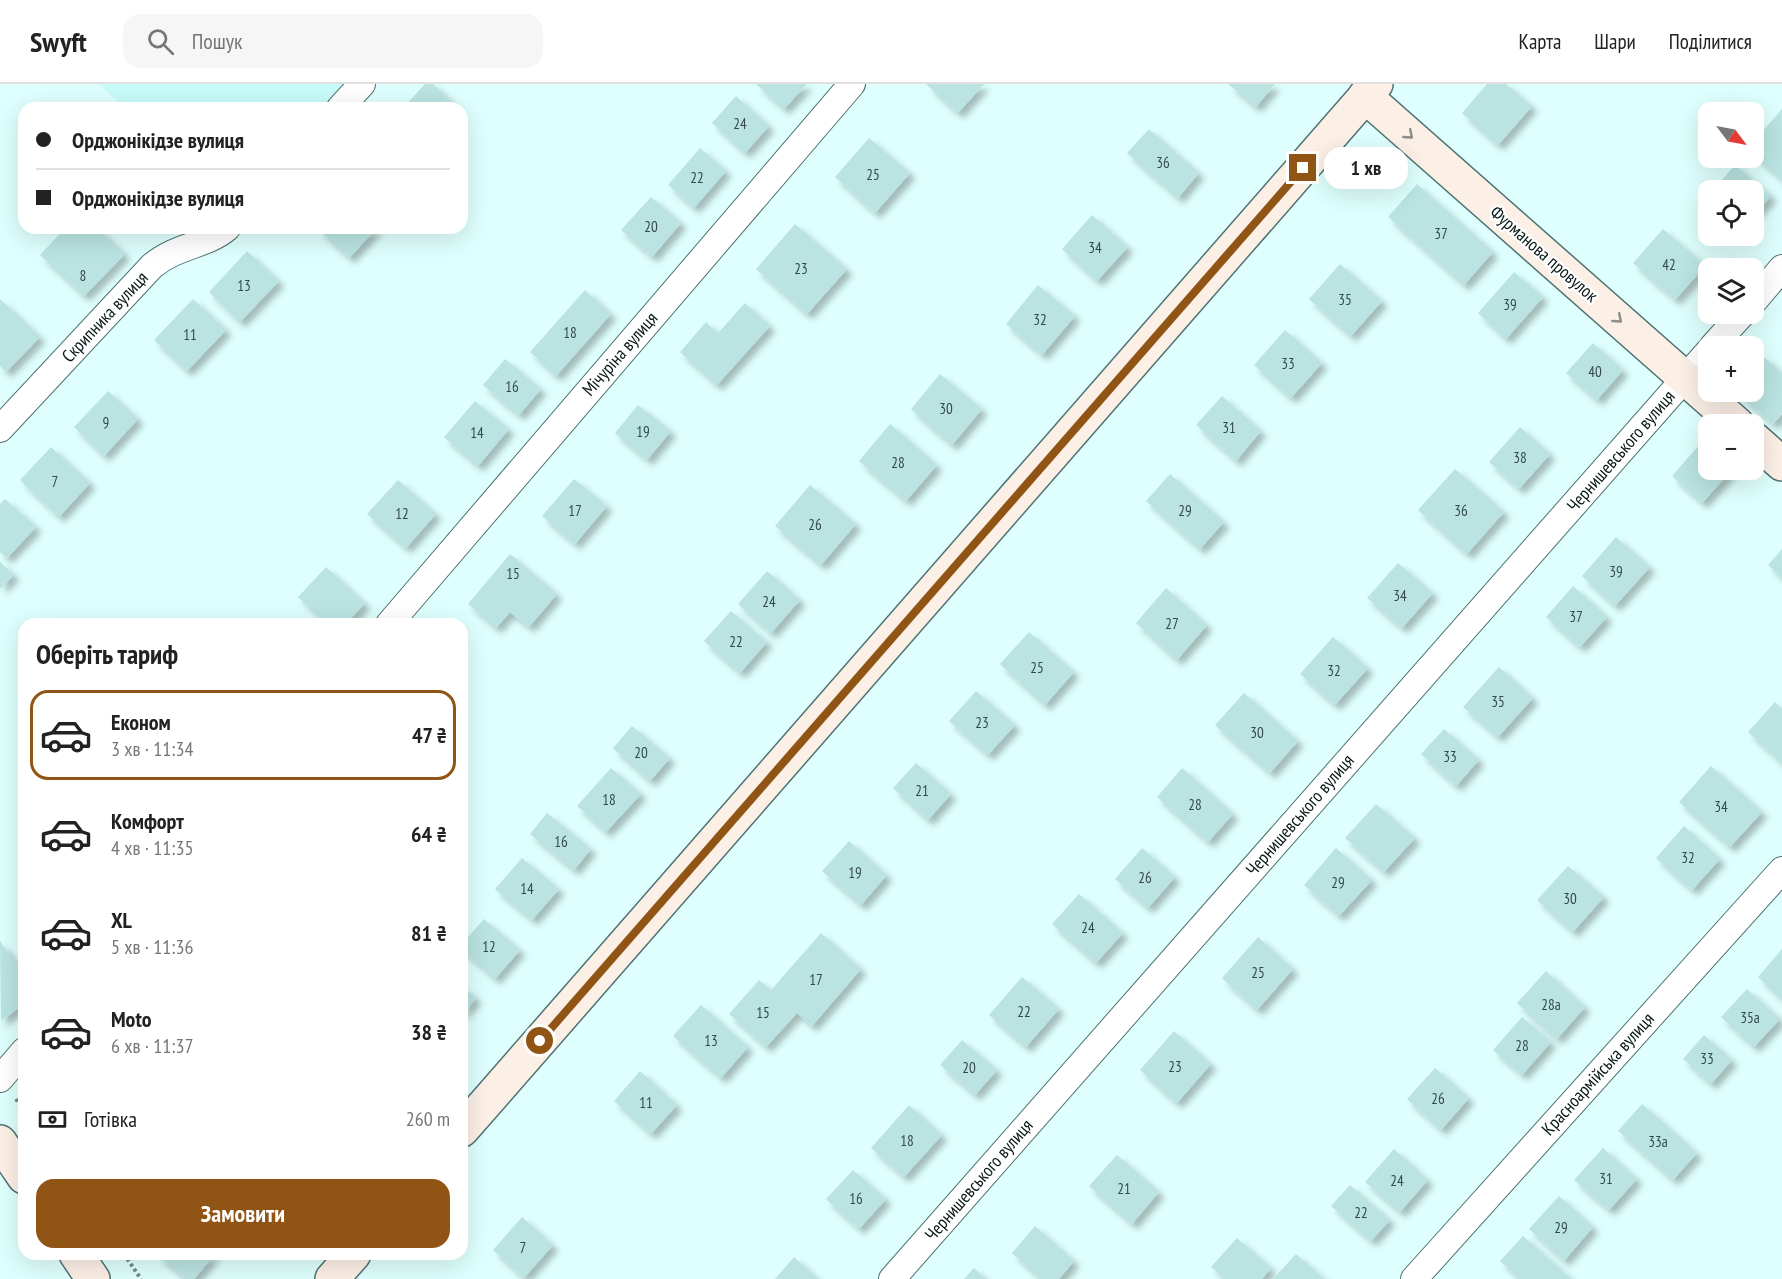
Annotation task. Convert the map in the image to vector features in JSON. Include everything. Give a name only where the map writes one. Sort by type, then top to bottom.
[{"type":"main road","name":"Фурманова провулок","points":[[1364,88],[1726,414]]},
{"type":"main road","points":[[468,1123],[1364,88]]},
{"type":"main road","points":[[1764,448],[1782,464]]},
{"type":"main road","points":[[0,1142],[18,1168]]},
{"type":"main road","points":[[80,1260],[93,1279]]},
{"type":"main road","points":[[332,1279],[349,1260]]},
{"type":"street","points":[[346,102],[362,84]]},
{"type":"street","name":"Мічуріна вулиця","points":[[394,618],[852,84]]},
{"type":"street","name":"Скрипника вулиця","points":[[0,429],[152,266],[165,256],[216,234]]},
{"type":"street","points":[[1764,289],[1782,268]]},
{"type":"street","points":[[1722,336],[1733,324]]},
{"type":"street","name":"Чернишевського вулиця","points":[[892,1279],[1698,363]]},
{"type":"street","name":"Красноармійська вулиця","points":[[1414,1279],[1782,870]]},
{"type":"street","points":[[0,1079],[18,1058]]},
{"type":"path","points":[[128,1260],[141,1279]]},
{"type":"shaded area","points":[[99,84],[348,84],[331,102],[118,102]]},
{"type":"building","points":[[425,84],[433,84],[452,102],[408,102]]},
{"type":"building","points":[[756,84],[807,84],[784,109]]},
{"type":"building","points":[[926,84],[984,84],[958,113]]},
{"type":"building","points":[[1228,84],[1275,84],[1256,107]]},
{"type":"building","points":[[1487,84],[1506,84],[1532,106],[1498,145],[1462,113]]},
{"type":"building","points":[[736,96],[769,126],[745,153],[712,123]]},
{"type":"building","points":[[1782,109],[1782,180],[1764,164],[1764,130]]},
{"type":"building","points":[[1149,129],[1199,173],[1178,198],[1127,153]]},
{"type":"building","points":[[869,138],[910,173],[875,213],[835,177]]},
{"type":"building","points":[[700,148],[726,171],[694,208],[668,185]]},
{"type":"building","points":[[1732,168],[1738,168],[1752,180],[1722,180]]},
{"type":"building","points":[[1417,184],[1493,252],[1464,285],[1388,217]]},
{"type":"building","points":[[1764,190],[1771,196],[1764,204]]},
{"type":"building","points":[[651,197],[681,223],[652,257],[621,230]]},
{"type":"building","points":[[1092,215],[1128,247],[1097,281],[1062,249]]},
{"type":"building","points":[[795,224],[847,269],[807,314],[756,269]]},
{"type":"building","points":[[1663,229],[1698,260],[1698,274],[1675,300],[1633,263]]},
{"type":"building","points":[[59,234],[103,234],[125,254],[84,296],[40,255]]},
{"type":"building","points":[[323,234],[371,234],[349,258]]},
{"type":"building","points":[[247,251],[279,281],[240,322],[209,292]]},
{"type":"building","points":[[1340,264],[1382,301],[1351,336],[1309,299]]},
{"type":"building","points":[[1514,272],[1543,297],[1506,339],[1478,313]]},
{"type":"building","points":[[1038,285],[1075,316],[1042,355],[1006,324]]},
{"type":"building","points":[[585,290],[611,314],[556,376],[530,352]]},
{"type":"building","points":[[0,299],[40,337],[6,372],[0,366]]},
{"type":"building","points":[[193,299],[226,330],[187,371],[154,340]]},
{"type":"building","points":[[745,303],[770,326],[717,385],[680,352],[706,322],[718,333]]},
{"type":"building","points":[[1285,330],[1322,363],[1291,398],[1254,365]]},
{"type":"building","points":[[1593,343],[1623,370],[1597,400],[1566,373]]},
{"type":"building","points":[[1764,357],[1782,373],[1782,414],[1773,424],[1748,402],[1764,402]]},
{"type":"building","points":[[505,359],[541,389],[519,415],[483,385]]},
{"type":"building","points":[[940,374],[982,409],[952,445],[911,409]]},
{"type":"building","points":[[108,391],[138,419],[104,456],[74,427]]},
{"type":"building","points":[[1222,396],[1261,431],[1236,461],[1196,425]]},
{"type":"building","points":[[475,401],[509,429],[478,466],[444,437]]},
{"type":"building","points":[[638,405],[671,431],[647,460],[615,433]]},
{"type":"building","points":[[890,424],[937,465],[906,501],[859,461]]},
{"type":"building","points":[[1520,427],[1550,454],[1519,489],[1489,462]]},
{"type":"building","points":[[1698,446],[1698,480],[1723,480],[1702,503],[1672,476]]},
{"type":"building","points":[[51,447],[90,483],[59,517],[20,480]]},
{"type":"building","points":[[1455,469],[1504,512],[1467,554],[1418,510]]},
{"type":"building","points":[[1170,474],[1224,522],[1200,549],[1146,501]]},
{"type":"building","points":[[574,479],[607,506],[575,544],[542,516]]},
{"type":"building","points":[[398,480],[436,514],[406,548],[367,514]]},
{"type":"building","points":[[810,485],[856,524],[821,565],[775,526]]},
{"type":"building","points":[[5,499],[36,527],[7,558],[0,552],[0,504]]},
{"type":"building","points":[[1616,537],[1650,567],[1615,606],[1582,576]]},
{"type":"building","points":[[1782,549],[1782,578],[1768,565]]},
{"type":"building","points":[[510,554],[557,594],[529,627],[510,612],[496,628],[468,604]]},
{"type":"building","points":[[0,562],[14,575],[0,589]]},
{"type":"building","points":[[1398,563],[1433,593],[1402,628],[1367,598]]},
{"type":"building","points":[[326,567],[365,603],[351,618],[321,618],[298,597]]},
{"type":"building","points":[[767,571],[800,600],[771,633],[738,604]]},
{"type":"building","points":[[1573,586],[1607,617],[1580,647],[1546,617]]},
{"type":"building","points":[[1166,588],[1207,625],[1177,660],[1136,623]]},
{"type":"building","points":[[731,611],[767,642],[740,673],[704,641]]},
{"type":"building","points":[[1029,632],[1074,672],[1045,705],[1000,664]]},
{"type":"building","points":[[1333,637],[1368,668],[1335,705],[1300,674]]},
{"type":"building","points":[[1499,667],[1533,698],[1498,737],[1463,707]]},
{"type":"building","points":[[976,691],[1015,725],[988,755],[949,721]]},
{"type":"building","points":[[1244,693],[1298,741],[1270,773],[1215,725]]},
{"type":"building","points":[[1775,702],[1782,709],[1782,763],[1748,732]]},
{"type":"building","points":[[632,726],[670,758],[650,781],[613,748]]},
{"type":"building","points":[[1444,729],[1479,760],[1456,786],[1421,754]]},
{"type":"building","points":[[916,763],[951,794],[928,820],[893,788]]},
{"type":"building","points":[[1711,766],[1762,812],[1730,847],[1679,802]]},
{"type":"building","points":[[611,768],[641,794],[606,832],[577,806]]},
{"type":"building","points":[[1182,768],[1233,814],[1208,842],[1157,797]]},
{"type":"building","points":[[1376,804],[1415,838],[1384,872],[1345,838]]},
{"type":"building","points":[[547,813],[591,849],[574,870],[530,834]]},
{"type":"building","points":[[1684,826],[1720,859],[1692,890],[1656,858]]},
{"type":"building","points":[[849,841],[887,875],[861,905],[822,871]]},
{"type":"building","points":[[1142,848],[1175,877],[1148,908],[1115,879]]},
{"type":"building","points":[[1336,848],[1372,880],[1339,916],[1304,885]]},
{"type":"building","points":[[522,858],[559,889],[532,920],[495,889]]},
{"type":"building","points":[[1568,866],[1604,897],[1573,932],[1537,900]]},
{"type":"building","points":[[1079,894],[1123,933],[1096,963],[1052,924]]},
{"type":"building","points":[[484,919],[520,950],[495,979],[468,955],[468,937]]},
{"type":"building","points":[[821,933],[861,969],[812,1026],[797,1013],[766,1047],[729,1014],[759,980],[771,990]]},
{"type":"building","points":[[1258,937],[1293,969],[1257,1010],[1222,978]]},
{"type":"building","points":[[0,941],[18,966],[18,1008],[1,1021]]},
{"type":"building","points":[[1782,949],[1782,999],[1758,977]]},
{"type":"building","points":[[1546,971],[1585,1007],[1557,1039],[1517,1003]]},
{"type":"building","points":[[1022,977],[1059,1009],[1026,1047],[989,1015]]},
{"type":"building","points":[[1747,989],[1780,1019],[1754,1047],[1721,1017]]},
{"type":"building","points":[[468,991],[476,998],[468,1008]]},
{"type":"building","points":[[701,1005],[748,1047],[721,1078],[673,1036]]},
{"type":"building","points":[[1522,1017],[1551,1042],[1522,1075],[1493,1050]]},
{"type":"building","points":[[1174,1031],[1211,1064],[1177,1103],[1140,1070]]},
{"type":"building","points":[[1704,1035],[1732,1060],[1711,1084],[1683,1059]]},
{"type":"building","points":[[962,1040],[997,1070],[975,1095],[940,1065]]},
{"type":"building","points":[[1435,1068],[1469,1098],[1441,1130],[1407,1099]]},
{"type":"building","points":[[640,1071],[677,1105],[651,1134],[614,1101]]},
{"type":"building","points":[[1642,1104],[1697,1153],[1673,1180],[1618,1131]]},
{"type":"building","points":[[909,1105],[942,1135],[904,1177],[871,1148]]},
{"type":"building","points":[[1603,1148],[1637,1179],[1609,1210],[1574,1180]]},
{"type":"building","points":[[1394,1149],[1428,1180],[1400,1212],[1365,1182]]},
{"type":"building","points":[[1117,1155],[1159,1192],[1132,1224],[1089,1186]]},
{"type":"building","points":[[853,1170],[886,1199],[859,1229],[826,1199]]},
{"type":"building","points":[[1350,1185],[1390,1220],[1371,1241],[1331,1206]]},
{"type":"building","points":[[1559,1196],[1593,1227],[1564,1261],[1529,1229]]},
{"type":"building","points":[[522,1217],[553,1245],[524,1278],[493,1250]]},
{"type":"building","points":[[1035,1226],[1074,1261],[1059,1279],[1041,1279],[1012,1253]]},
{"type":"building","points":[[1523,1236],[1571,1279],[1520,1279],[1500,1261]]},
{"type":"building","points":[[1237,1238],[1271,1268],[1262,1279],[1225,1279],[1211,1267]]},
{"type":"building","points":[[1296,1254],[1324,1279],[1273,1279]]},
{"type":"building","points":[[794,1257],[818,1279],[775,1279]]},
{"type":"building","points":[[163,1260],[210,1260],[194,1279],[186,1279]]},
{"type":"building","points":[[974,1268],[986,1279],[964,1279]]},
{"type":"route","points":[[540,1041],[1303,168]]}]
